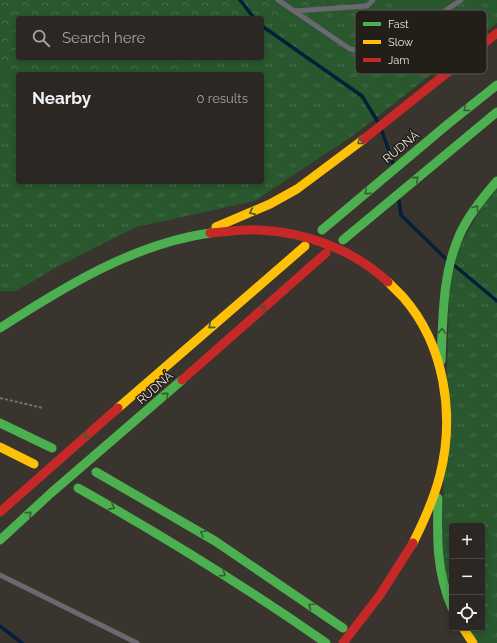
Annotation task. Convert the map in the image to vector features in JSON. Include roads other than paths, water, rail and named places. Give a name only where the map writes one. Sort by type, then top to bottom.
[{"type":"highway","points":[[487,41],[497,33]]},
{"type":"highway","points":[[0,328],[31,308],[96,272],[155,248],[185,239],[270,204],[297,189],[345,154],[445,74]]},
{"type":"highway","name":"RUDNÁ","points":[[322,230],[497,84]]},
{"type":"highway","points":[[343,240],[497,112]]},
{"type":"highway","points":[[343,643],[375,602],[389,581],[421,527],[431,504],[443,459],[446,414],[441,370],[443,312],[450,263],[458,240],[468,219],[497,181]]},
{"type":"highway","points":[[185,239],[222,232],[262,230],[296,234],[332,245],[362,262],[385,280],[403,297],[426,331],[435,351],[441,370]]},
{"type":"highway","name":"RUDNÁ","points":[[0,512],[305,246]]},
{"type":"highway","name":"RUDNÁ","points":[[0,540],[51,493],[137,420],[326,254]]},
{"type":"highway","points":[[0,317],[31,308]]},
{"type":"highway","points":[[0,423],[52,448]]},
{"type":"highway","points":[[0,448],[34,464]]},
{"type":"highway","points":[[96,472],[215,541],[343,628]]},
{"type":"highway","points":[[438,481],[438,560],[445,591],[449,601]]},
{"type":"highway","points":[[78,488],[126,514],[200,559],[326,643]]},
{"type":"highway","points":[[465,631],[473,643]]},
{"type":"lane","points":[[278,0],[350,48],[355,49]]},
{"type":"lane","points":[[294,11],[367,6],[373,0]]},
{"type":"lane","points":[[446,10],[461,0]]},
{"type":"lane","points":[[0,575],[138,643]]},
{"type":"waterway","points":[[240,0],[252,16]]},
{"type":"waterway","points":[[264,27],[362,96],[378,122]]},
{"type":"waterway","points":[[382,131],[393,163]]},
{"type":"waterway","points":[[399,201],[401,215],[445,258]]},
{"type":"waterway","points":[[455,266],[497,301]]},
{"type":"waterway","points":[[0,626],[22,643]]}]
